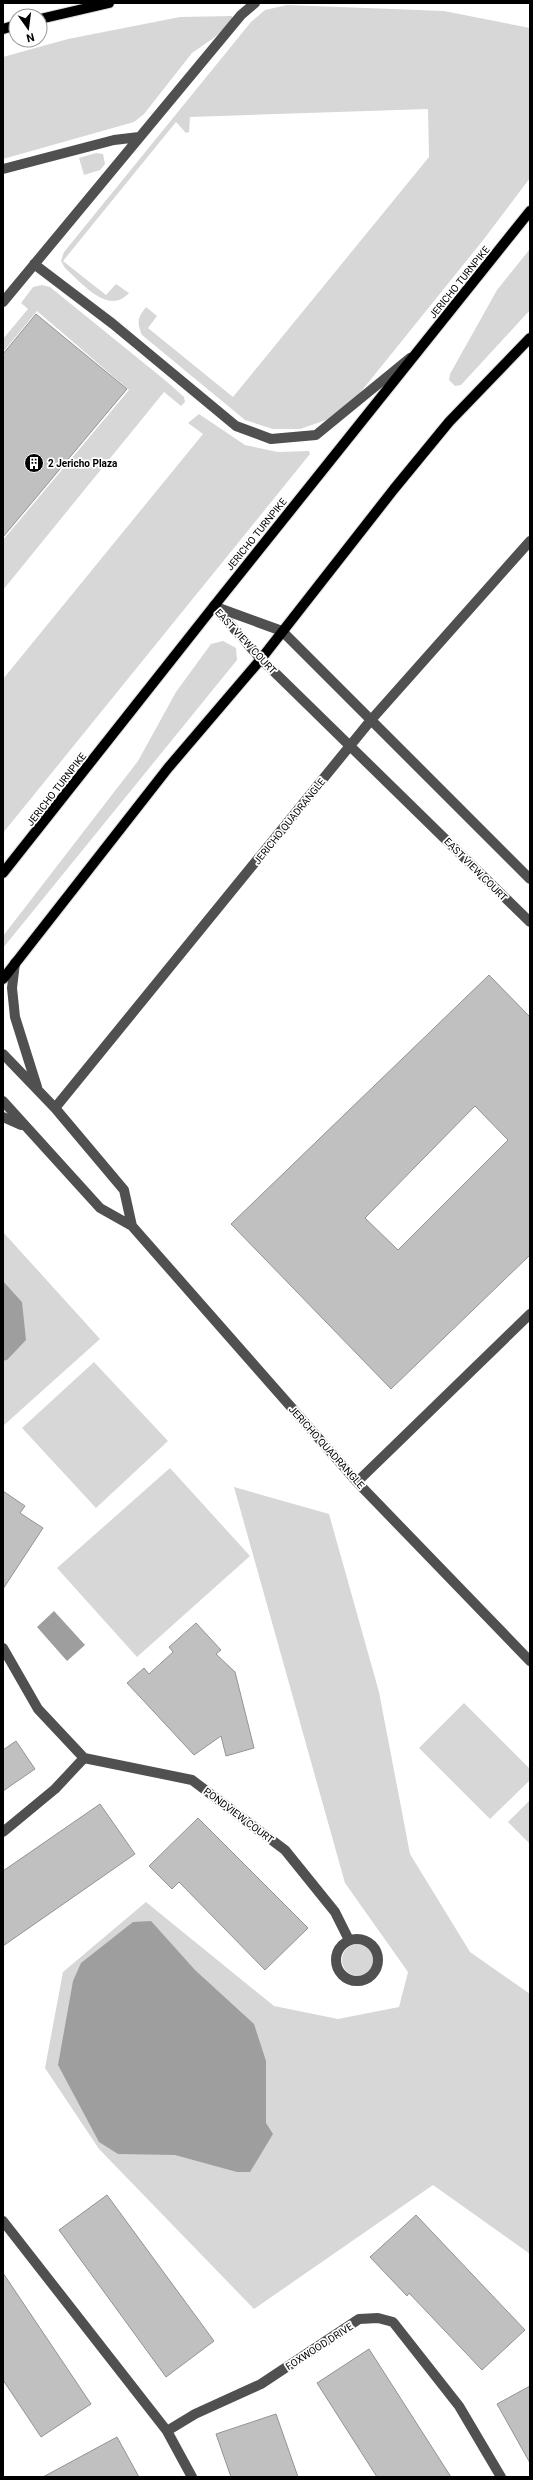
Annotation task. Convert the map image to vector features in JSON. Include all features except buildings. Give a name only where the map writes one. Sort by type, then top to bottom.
[{"type":"main road","points":[[48,17],[109,3]]},
{"type":"main road","name":"JERICHO TURNPIKE","points":[[3,873],[214,606],[530,211]]},
{"type":"main road","points":[[3,979],[168,768],[261,659],[449,422],[530,338]]},
{"type":"street","points":[[3,302],[241,15],[255,3]]},
{"type":"street","points":[[3,169],[114,140],[139,137]]},
{"type":"street","points":[[34,264],[113,324],[236,426],[271,439],[316,435],[421,349]]},
{"type":"street","name":"JERICHO QUADRANGLE","points":[[55,1108],[350,745],[530,542]]},
{"type":"street","name":"EAST VIEW COURT","points":[[214,606],[282,631],[530,879]]},
{"type":"street","name":"EAST VIEW COURT","points":[[214,606],[261,659],[530,922]]},
{"type":"street","name":"JERICHO QUADRANGLE","points":[[15,963],[12,988],[15,1017],[39,1091]]},
{"type":"street","name":"JERICHO QUADRANGLE","points":[[3,1054],[55,1108],[124,1190],[132,1226]]},
{"type":"street","name":"JERICHO QUADRANGLE","points":[[3,1101],[100,1208],[132,1226],[357,1482],[530,1661]]},
{"type":"street","name":"JERICHO QUADRANGLE","points":[[3,1117],[28,1130]]},
{"type":"street","points":[[357,1482],[530,1314]]},
{"type":"street","points":[[3,1649],[38,1709],[84,1758],[55,1789],[3,1832]]},
{"type":"street","name":"PONDVIEW COURT","points":[[84,1758],[192,1780],[285,1850],[335,1912],[349,1940]]},
{"type":"street","points":[[349,1940],[364,1940],[375,1948],[378,1962],[377,1969],[367,1980],[353,1982],[346,1980],[337,1969],[335,1963],[338,1949],[349,1940]]},
{"type":"street","points":[[3,2221],[166,2431],[192,2477]]},
{"type":"street","name":"FOXWOOD DRIVE","points":[[166,2431],[195,2414],[261,2384],[359,2319],[378,2318],[393,2322],[459,2406],[501,2477]]},
{"type":"shaded area","points":[[287,5],[444,11],[530,28],[530,178],[484,239],[355,399],[329,419],[300,429],[273,429],[245,420],[142,335],[139,327],[139,318],[146,307],[157,316],[148,328],[233,397],[429,157],[428,109],[190,117],[189,132],[186,133],[176,122],[63,261],[106,295],[116,284],[129,293],[121,299],[113,301],[104,299],[87,289],[65,268],[61,261],[64,252],[251,22],[265,10]]},
{"type":"shaded area","points":[[232,16],[232,21],[215,37],[192,53],[144,114],[134,122],[3,159],[3,57],[36,48],[48,48],[48,45],[68,39],[180,17]]},
{"type":"shaded area","points":[[96,153],[103,154],[105,164],[100,170],[84,175],[79,158]]},
{"type":"shaded area","points":[[530,249],[530,310],[461,385],[455,386],[449,380],[450,374],[497,290]]},
{"type":"shaded area","points":[[42,285],[50,287],[166,381],[184,397],[185,402],[181,406],[164,392],[3,590],[3,540],[129,390],[37,311],[3,352],[3,339],[28,309],[21,303],[33,287]]},
{"type":"shaded area","points":[[199,414],[245,445],[278,452],[309,451],[310,454],[3,833],[3,679],[203,434],[188,423]]},
{"type":"shaded area","points":[[223,641],[236,648],[237,660],[3,948],[3,936],[138,761],[176,692],[211,644]]},
{"type":"shaded area","points":[[3,1232],[100,1339],[3,1426],[3,1361],[7,1360],[22,1302],[3,1281]]},
{"type":"shaded area","points":[[3,1281],[22,1302],[26,1340],[7,1360],[3,1361]]},
{"type":"shaded area","points":[[94,1362],[168,1441],[96,1508],[22,1428]]},
{"type":"shaded area","points":[[170,1468],[250,1556],[137,1657],[57,1568]]},
{"type":"shaded area","points":[[234,1487],[329,1514],[379,1692],[410,1854],[470,1952],[530,1994],[530,2254],[433,2185],[254,2309],[99,2149],[45,2068],[63,1972],[146,1902],[274,2006],[338,2019],[399,2007],[408,1972],[345,1883]]},
{"type":"shaded area","points":[[54,1611],[85,1645],[67,1661],[37,1627]]},
{"type":"shaded area","points":[[464,1703],[530,1769],[530,1780],[490,1819],[419,1748]]},
{"type":"shaded area","points":[[530,1800],[530,1844],[508,1822]]},
{"type":"shaded area","points":[[151,1921],[195,1970],[254,2024],[266,2061],[266,2123],[273,2134],[250,2172],[237,2172],[175,2155],[118,2154],[99,2142],[58,2065],[73,1981],[81,1963],[133,1922]]},
{"type":"shaded area","points":[[355,1944],[361,1944],[371,1951],[374,1960],[373,1966],[367,1973],[361,1976],[355,1976],[345,1969],[342,1963],[342,1957],[349,1947]]},
{"type":"place","name":"2 Jericho Plaza","points":[[34,463]]}]
